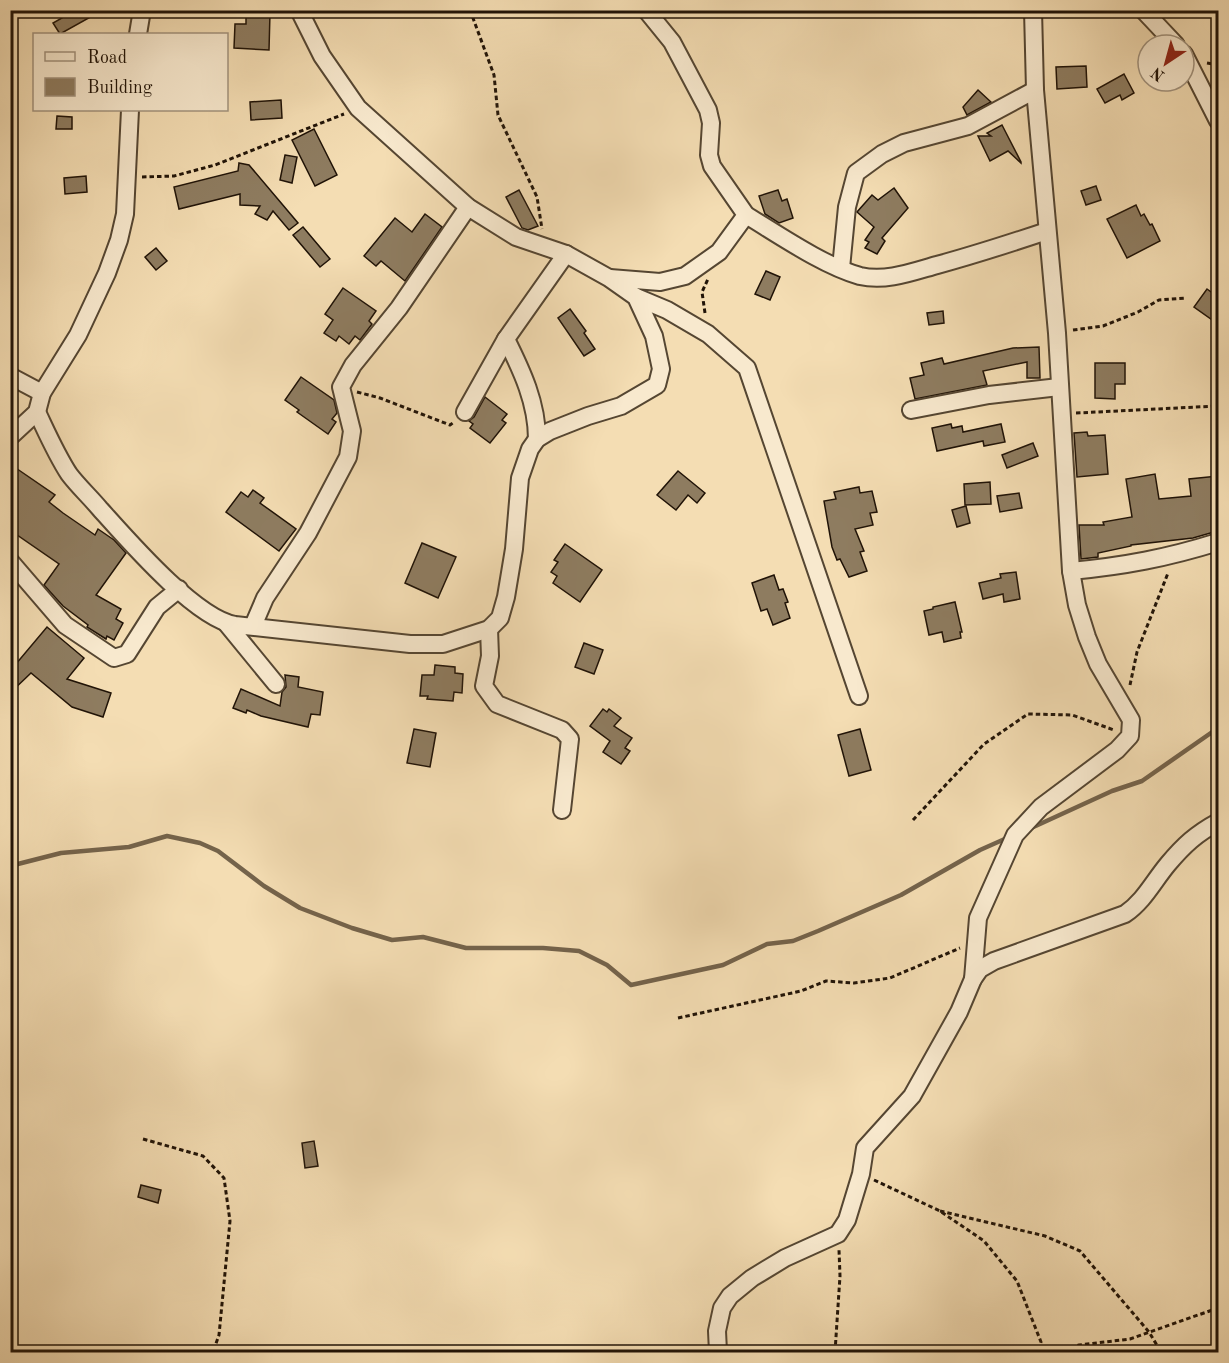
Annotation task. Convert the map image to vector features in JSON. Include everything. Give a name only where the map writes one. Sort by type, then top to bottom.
[{"type":"street","points":[[138,33],[142,10]]},
{"type":"street","points":[[299,10],[321,56],[358,108],[468,207],[516,237],[566,254],[609,278],[636,297],[667,310],[708,334],[747,368],[859,696]]},
{"type":"street","points":[[646,10],[672,42],[708,110],[711,123],[709,155],[712,166],[746,215],[803,250],[861,276],[890,278],[970,256],[1047,231]]},
{"type":"street","points":[[973,979],[978,918],[1015,835],[1041,807],[1118,750],[1130,736],[1131,720],[1098,664],[1077,605],[1071,571],[1057,333],[1035,90],[1033,10]]},
{"type":"street","points":[[1143,10],[1165,33]]},
{"type":"street","points":[[1196,76],[1218,121]]},
{"type":"street","points":[[841,268],[847,207],[856,173],[882,154],[904,143],[968,126],[1035,90]]},
{"type":"street","points":[[10,437],[37,412],[42,393],[78,335],[107,273],[119,240],[125,214],[130,111]]},
{"type":"street","points":[[253,626],[265,598],[308,533],[348,457],[352,431],[341,387],[353,365],[399,308],[468,207]]},
{"type":"street","points":[[609,278],[660,282],[685,276],[719,252],[746,215]]},
{"type":"street","points":[[465,412],[506,339],[566,254]]},
{"type":"street","points":[[37,412],[52,445],[70,475],[129,541],[178,589],[209,614],[226,623],[313,635],[410,644],[443,644],[489,629],[500,618],[514,549],[520,478],[525,458],[537,439],[568,423],[627,403],[657,385],[661,369],[654,336],[636,297]]},
{"type":"street","points":[[506,339],[522,372],[537,417],[537,439]]},
{"type":"street","points":[[10,376],[42,393]]},
{"type":"street","points":[[911,410],[989,395],[1059,387]]},
{"type":"street","points":[[1071,571],[1124,566],[1177,555],[1218,542]]},
{"type":"street","points":[[10,561],[65,625],[114,658],[127,654],[157,607],[178,589]]},
{"type":"street","points":[[226,623],[276,684]]},
{"type":"street","points":[[489,629],[490,656],[484,686],[497,704],[562,730],[570,739],[562,810]]},
{"type":"street","points":[[718,1353],[717,1331],[722,1308],[730,1296],[752,1278],[785,1258],[838,1234],[847,1220],[861,1174],[865,1148],[912,1096],[980,969],[994,961],[1125,914],[1137,906],[1167,865],[1196,834],[1218,822]]},
{"type":"path","points":[[470,10],[494,75],[498,115],[537,197],[542,231]]},
{"type":"path","points":[[126,176],[153,178],[174,176],[215,165],[358,108]]},
{"type":"path","points":[[708,334],[702,292],[719,252]]},
{"type":"path","points":[[1057,333],[1103,326],[1138,312],[1159,300],[1186,298]]},
{"type":"path","points":[[341,387],[380,398],[450,425],[465,412]]},
{"type":"path","points":[[1062,414],[1218,406]]},
{"type":"path","points":[[1126,708],[1137,652],[1177,555]]},
{"type":"path","points":[[913,820],[984,744],[1028,714],[1072,715],[1130,736]]},
{"type":"path","points":[[678,1018],[801,991],[826,981],[854,983],[890,978],[975,942]]},
{"type":"path","points":[[143,1138],[203,1156],[224,1178],[230,1221],[219,1335],[213,1353]]},
{"type":"path","points":[[861,1174],[940,1211],[984,1241],[1017,1281],[1041,1342],[1038,1353]]},
{"type":"path","points":[[940,1211],[1045,1236],[1080,1251],[1149,1332],[1161,1353]]},
{"type":"path","points":[[835,1353],[840,1276],[838,1234]]},
{"type":"path","points":[[1056,1353],[1078,1345],[1130,1339],[1218,1308]]},
{"type":"building","points":[[58,10],[103,10],[59,33],[53,23],[62,18]]},
{"type":"building","points":[[246,12],[270,13],[269,50],[234,48],[235,24],[246,24]]},
{"type":"building","points":[[1086,66],[1087,87],[1057,89],[1056,67]]},
{"type":"building","points":[[1124,74],[1134,93],[1122,100],[1120,95],[1105,103],[1097,89]]},
{"type":"building","points":[[978,90],[991,102],[967,115],[963,107]]},
{"type":"building","points":[[281,100],[282,118],[251,120],[250,102]]},
{"type":"building","points":[[57,116],[72,117],[72,129],[56,129]]},
{"type":"building","points":[[1002,125],[1021,163],[1008,151],[990,161],[978,136],[991,136],[987,133]]},
{"type":"building","points":[[314,129],[337,175],[315,186],[292,140]]},
{"type":"building","points":[[285,155],[297,157],[292,183],[280,180]]},
{"type":"building","points":[[239,163],[249,165],[298,223],[289,230],[273,211],[267,220],[255,214],[260,206],[240,205],[240,194],[179,209],[174,187],[238,171]]},
{"type":"building","points":[[86,176],[87,192],[65,194],[64,178]]},
{"type":"building","points":[[1096,186],[1101,200],[1086,205],[1081,191]]},
{"type":"building","points":[[894,188],[908,208],[882,238],[885,241],[877,254],[865,248],[869,242],[865,240],[874,227],[857,212],[872,195],[878,200]]},
{"type":"building","points":[[519,190],[538,226],[528,230],[522,228],[506,197]]},
{"type":"building","points":[[778,190],[782,201],[787,199],[793,218],[779,223],[765,214],[759,196]]},
{"type":"building","points":[[1136,205],[1141,216],[1144,214],[1150,225],[1152,224],[1160,241],[1127,258],[1107,219]]},
{"type":"building","points":[[425,214],[442,227],[405,281],[381,261],[376,266],[364,256],[395,218],[412,232]]},
{"type":"building","points":[[303,227],[330,259],[320,267],[293,235]]},
{"type":"building","points":[[156,248],[167,261],[156,270],[145,257]]},
{"type":"building","points":[[766,271],[780,277],[770,300],[755,294]]},
{"type":"building","points":[[343,288],[376,311],[369,321],[372,324],[360,340],[355,336],[349,344],[339,336],[336,341],[324,333],[333,320],[325,314]]},
{"type":"building","points":[[1207,289],[1218,297],[1218,324],[1194,307]]},
{"type":"building","points":[[570,309],[586,331],[584,333],[595,349],[584,356],[558,318]]},
{"type":"building","points":[[943,311],[944,323],[929,325],[927,313]]},
{"type":"building","points":[[1039,347],[1040,378],[1027,378],[1027,362],[983,371],[987,385],[915,399],[910,378],[924,375],[921,363],[942,358],[944,364],[1013,348]]},
{"type":"building","points":[[1095,363],[1125,363],[1125,384],[1115,384],[1115,399],[1095,398]]},
{"type":"building","points":[[301,377],[334,400],[337,413],[332,419],[336,422],[328,434],[297,412],[299,410],[285,400]]},
{"type":"building","points":[[485,397],[507,414],[502,420],[506,423],[490,443],[470,428],[473,424],[469,421],[474,417]]},
{"type":"building","points":[[951,424],[952,428],[962,426],[963,432],[1001,424],[1005,442],[984,446],[983,441],[937,451],[932,428]]},
{"type":"building","points":[[1087,432],[1088,436],[1105,435],[1108,474],[1077,477],[1074,433]]},
{"type":"building","points":[[1033,443],[1038,456],[1007,468],[1002,455]]},
{"type":"building","points":[[10,464],[55,495],[49,502],[63,513],[95,535],[98,529],[114,540],[126,553],[96,595],[121,609],[116,619],[123,623],[114,640],[107,636],[106,639],[87,627],[88,625],[63,606],[44,585],[59,564],[17,535],[10,542]]},
{"type":"building","points":[[678,471],[705,493],[697,503],[688,495],[676,510],[657,495]]},
{"type":"building","points":[[1155,474],[1159,499],[1191,496],[1189,479],[1218,476],[1218,527],[1214,527],[1214,532],[1193,538],[1131,545],[1098,553],[1098,557],[1081,559],[1079,525],[1104,525],[1103,522],[1132,517],[1126,479]]},
{"type":"building","points":[[990,482],[991,504],[965,505],[964,484]]},
{"type":"building","points":[[859,487],[860,493],[872,491],[877,512],[870,513],[873,525],[855,529],[864,551],[860,552],[867,571],[849,577],[840,559],[837,560],[832,547],[824,501],[836,499],[834,492]]},
{"type":"building","points":[[253,490],[264,498],[260,503],[296,529],[279,551],[226,512],[241,492],[248,497]]},
{"type":"building","points":[[1019,493],[1022,508],[1000,512],[997,496]]},
{"type":"building","points":[[966,506],[970,523],[957,527],[952,510]]},
{"type":"building","points":[[422,543],[456,557],[438,598],[405,583]]},
{"type":"building","points":[[565,544],[602,570],[580,602],[553,583],[557,576],[551,572],[558,562],[554,560]]},
{"type":"building","points":[[1016,572],[1020,599],[1004,602],[1003,594],[983,599],[979,583],[1001,578],[1000,574]]},
{"type":"building","points":[[774,575],[779,590],[783,589],[788,602],[785,603],[790,618],[773,625],[767,609],[761,611],[752,583]]},
{"type":"building","points":[[955,602],[962,632],[960,632],[961,638],[944,642],[942,632],[929,635],[924,611]]},
{"type":"building","points":[[47,627],[84,658],[67,679],[111,693],[103,717],[72,707],[31,673],[10,693],[10,671]]},
{"type":"building","points":[[584,643],[603,650],[594,674],[575,667]]},
{"type":"building","points":[[435,665],[455,667],[455,673],[463,674],[462,693],[454,692],[453,701],[427,699],[428,696],[420,696],[422,675],[434,675]]},
{"type":"building","points":[[285,675],[299,677],[298,687],[323,692],[320,715],[311,714],[308,727],[233,708],[241,689],[280,706],[282,692],[286,687]]},
{"type":"building","points":[[603,709],[607,712],[609,709],[621,718],[614,726],[632,738],[625,748],[630,751],[621,764],[603,752],[610,741],[590,726]]},
{"type":"building","points":[[414,729],[436,733],[430,767],[407,763]]},
{"type":"building","points":[[860,729],[871,770],[849,776],[838,735]]},
{"type":"building","points":[[314,1141],[318,1166],[305,1168],[302,1143]]},
{"type":"building","points":[[141,1185],[161,1190],[158,1203],[138,1197]]},
{"type":"waterway","points":[[1029,829],[1112,791],[1142,781],[1218,728]]},
{"type":"waterway","points":[[10,866],[61,853],[129,847],[167,836],[200,843],[218,851],[264,886],[300,908],[352,928],[392,940],[423,937],[466,948],[543,948],[579,951],[607,965],[631,985],[723,965],[767,944],[793,941],[901,895],[980,850],[1007,838]]}]
